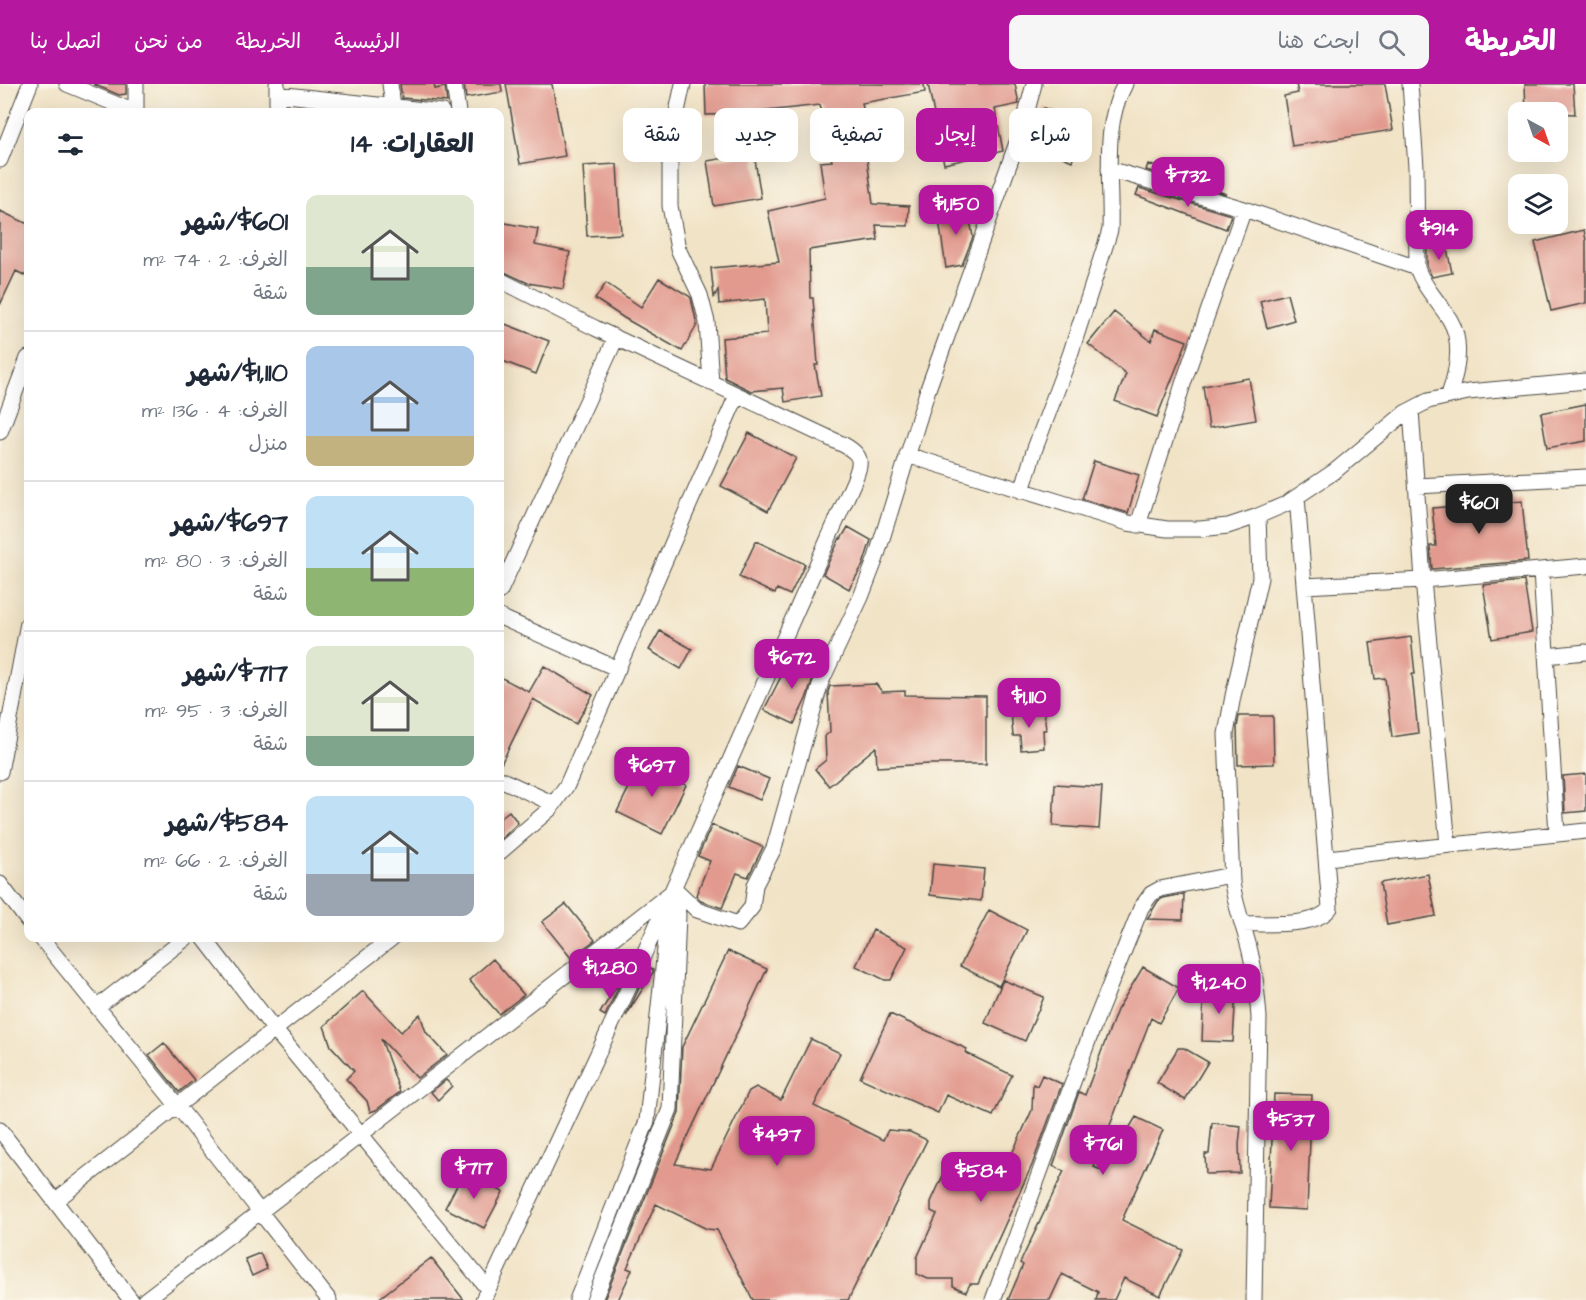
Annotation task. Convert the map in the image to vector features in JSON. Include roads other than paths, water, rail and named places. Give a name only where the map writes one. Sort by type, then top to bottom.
[{"type":"street","points":[[0,160],[30,84]]},
{"type":"street","points":[[67,84],[123,108]]},
{"type":"street","points":[[133,108],[136,84]]},
{"type":"street","points":[[390,84],[394,108]]},
{"type":"street","points":[[454,84],[457,108]]},
{"type":"street","points":[[683,84],[670,144],[670,206],[678,249],[700,295],[708,322],[711,383]]},
{"type":"street","points":[[145,1300],[672,893],[678,892],[697,910],[738,924],[752,907],[755,885],[767,863],[780,830],[821,682],[861,597],[872,568],[955,310],[1023,126],[1034,84]]},
{"type":"street","points":[[1022,490],[1070,355],[1107,240],[1111,213],[1109,169],[1113,121],[1118,99],[1125,84]]},
{"type":"street","points":[[1410,84],[1416,167],[1417,268],[1421,279],[1450,320],[1455,331],[1456,369],[1449,395]]},
{"type":"street","points":[[277,108],[277,89],[388,108]]},
{"type":"street","points":[[1109,169],[1244,209],[1417,268]]},
{"type":"street","points":[[1138,525],[1185,378],[1244,209]]},
{"type":"street","points":[[207,942],[485,1294],[672,893],[860,463],[860,458],[852,449],[504,284]]},
{"type":"street","points":[[504,582],[616,338]]},
{"type":"street","points":[[0,432],[5,400],[24,365]]},
{"type":"street","points":[[907,455],[1091,513],[1138,525],[1167,529],[1228,526],[1258,516],[1297,497],[1335,471],[1394,421],[1428,401],[1449,395],[1586,381]]},
{"type":"street","points":[[504,849],[536,823],[554,804],[567,785],[737,395]]},
{"type":"street","points":[[1411,410],[1423,580],[1448,845]]},
{"type":"street","points":[[1417,486],[1586,477]]},
{"type":"street","points":[[1242,924],[1314,920],[1330,908],[1297,497]]},
{"type":"street","points":[[1254,1300],[1259,1017],[1256,981],[1234,897],[1231,875],[1226,734],[1260,578],[1258,516]]},
{"type":"street","points":[[1304,586],[1423,580],[1586,566]]},
{"type":"street","points":[[1541,571],[1557,834]]},
{"type":"street","points":[[504,619],[618,669]]},
{"type":"street","points":[[0,772],[24,643]]},
{"type":"street","points":[[1546,656],[1586,652]]},
{"type":"street","points":[[504,781],[554,804]]},
{"type":"street","points":[[1327,858],[1586,831]]},
{"type":"street","points":[[993,1300],[1092,1030],[1140,908],[1151,894],[1160,889],[1231,875]]},
{"type":"street","points":[[0,884],[24,916]]},
{"type":"street","points":[[577,1300],[647,1121],[672,893]]},
{"type":"street","points":[[594,1300],[670,1109],[678,915],[672,893]]},
{"type":"street","points":[[44,942],[261,1212],[328,1300]]},
{"type":"street","points":[[97,1007],[181,942]]},
{"type":"street","points":[[55,1201],[387,942]]},
{"type":"street","points":[[647,1121],[663,1127]]},
{"type":"street","points":[[0,1130],[131,1300]]}]
